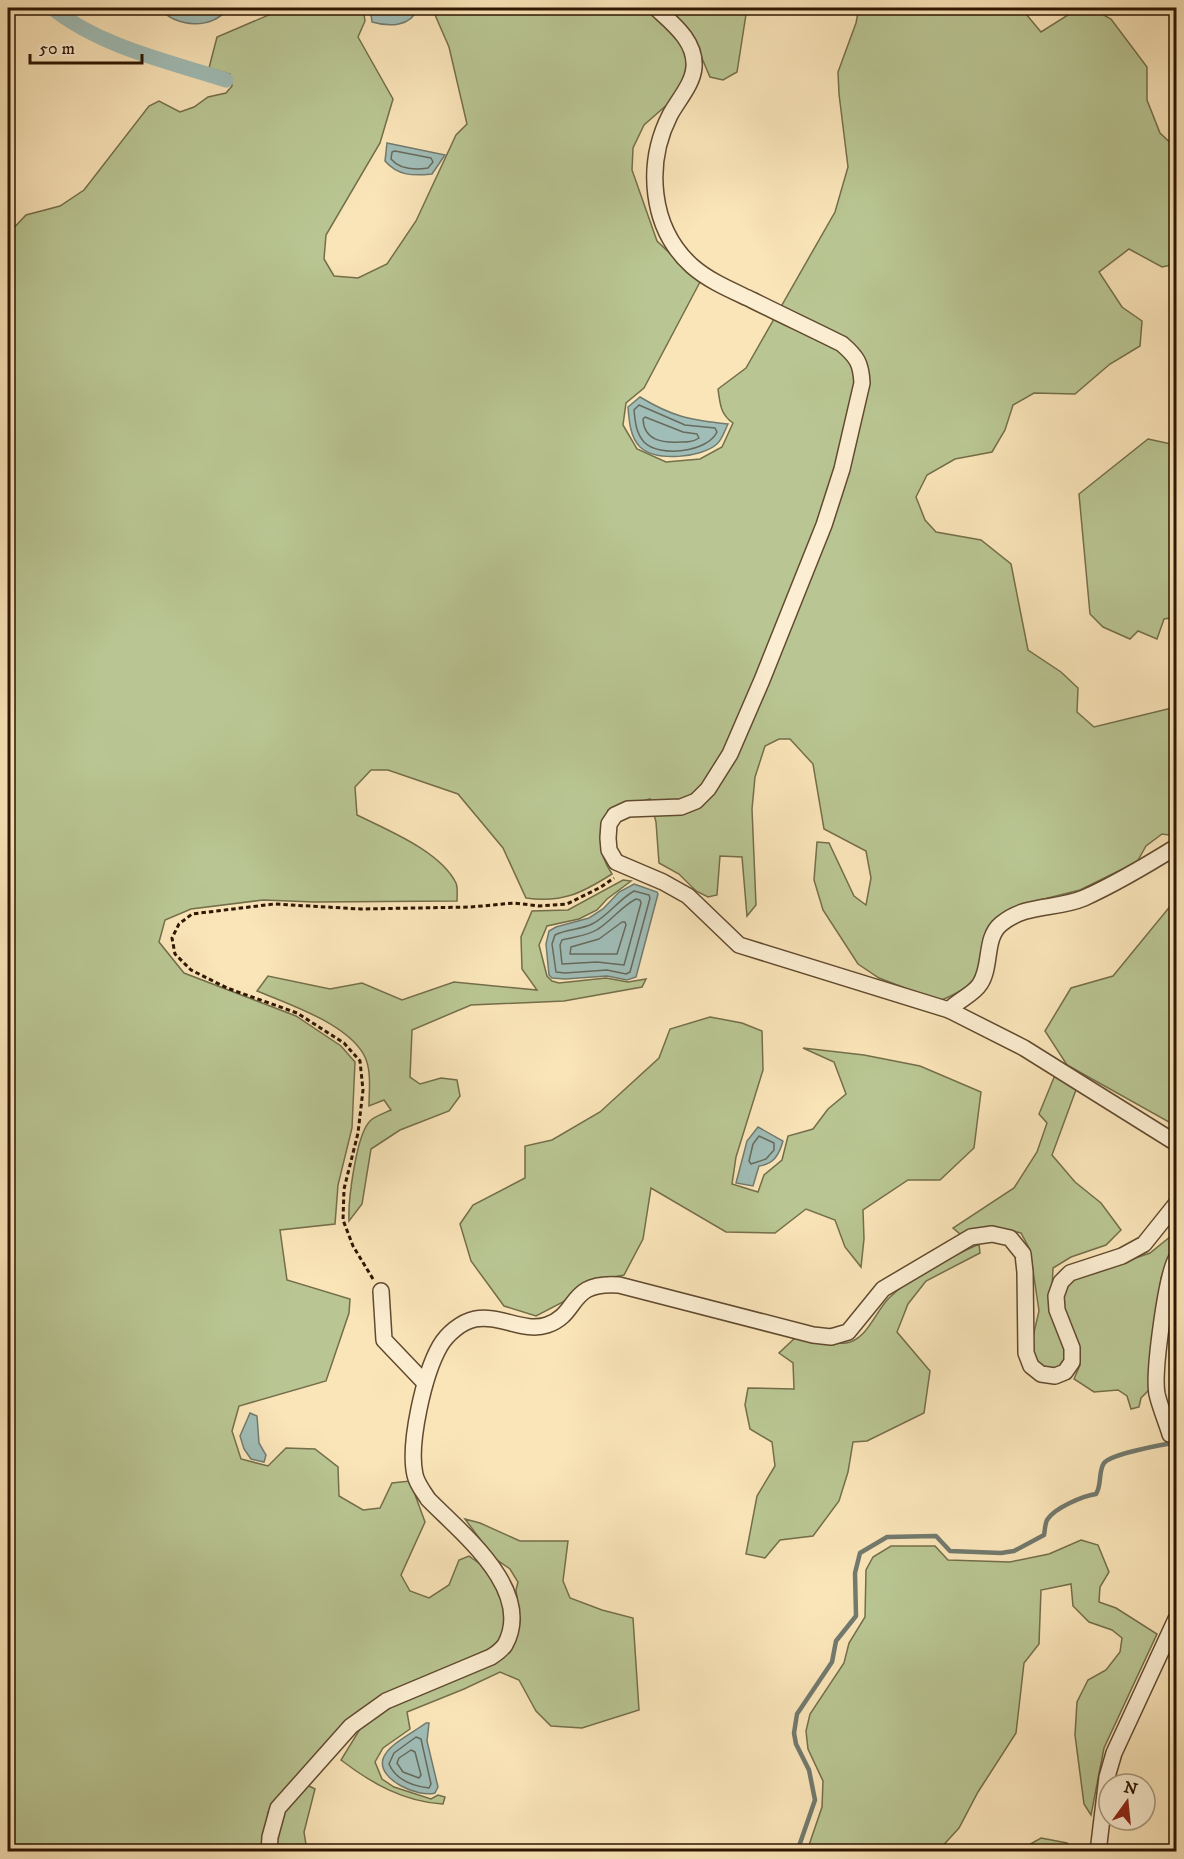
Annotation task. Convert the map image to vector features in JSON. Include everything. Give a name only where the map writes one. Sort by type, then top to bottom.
[{"type":"street","points":[[656,8],[683,34],[691,50],[694,66],[690,81],[664,127],[654,173],[661,219],[677,250],[693,267],[712,281],[842,344],[855,355],[861,370],[862,383],[842,469],[824,525],[730,754],[708,789],[696,801],[681,807],[628,808],[615,815],[609,824],[609,850],[616,862],[663,882],[688,896],[739,945],[949,1010],[1023,1047],[1176,1143]]},
{"type":"street","points":[[949,1010],[980,985],[985,973],[991,940],[999,926],[1005,921],[1025,910],[1084,898],[1176,847]]},
{"type":"street","points":[[269,1851],[270,1837],[278,1808],[351,1726],[386,1701],[491,1657],[504,1646],[511,1627],[511,1604],[504,1585],[493,1567],[428,1499],[415,1476],[412,1453],[425,1383],[440,1346],[457,1327],[477,1318],[504,1321],[532,1328],[548,1325],[561,1317],[586,1289],[606,1284],[813,1335],[831,1337],[848,1332],[883,1289],[971,1237],[992,1234],[1010,1238],[1023,1254],[1026,1353],[1031,1366],[1041,1374],[1055,1376],[1065,1372],[1072,1362],[1072,1348],[1057,1310],[1056,1296],[1060,1282],[1070,1273],[1122,1256],[1144,1244],[1176,1204]]},
{"type":"street","points":[[1176,1259],[1172,1267],[1165,1301],[1157,1392],[1170,1434],[1176,1434]]},
{"type":"street","points":[[381,1291],[384,1340],[425,1383]]},
{"type":"street","points":[[1098,1851],[1107,1777],[1114,1753],[1176,1619]]},
{"type":"path","points":[[381,1291],[353,1246],[343,1220],[344,1189],[358,1133],[363,1090],[360,1061],[344,1043],[297,1013],[227,988],[191,970],[175,954],[172,938],[179,924],[192,914],[274,904],[361,909],[471,907],[514,903],[539,906],[567,904],[602,887],[628,868]]},
{"type":"green space","points":[[285,8],[363,8],[365,21],[358,37],[393,99],[380,143],[326,235],[324,259],[334,276],[358,278],[387,264],[416,221],[456,135],[467,124],[449,47],[432,8],[648,8],[679,37],[686,57],[687,73],[669,103],[644,125],[633,148],[632,170],[657,241],[700,282],[644,388],[626,403],[623,425],[637,449],[666,462],[700,459],[722,447],[733,423],[723,412],[718,389],[746,368],[835,212],[848,167],[838,72],[856,23],[859,8],[1021,8],[1041,32],[1079,8],[1091,8],[1111,19],[1147,67],[1147,100],[1160,133],[1176,148],[1176,264],[1162,267],[1129,249],[1099,272],[1122,307],[1142,321],[1140,346],[1110,364],[1075,394],[1034,393],[1013,405],[1005,430],[992,452],[955,459],[927,475],[916,497],[925,520],[936,532],[981,540],[1011,564],[1028,650],[1061,672],[1078,688],[1077,712],[1094,727],[1176,707],[1176,836],[1162,834],[1146,846],[1137,862],[1080,890],[1020,905],[989,926],[978,973],[965,988],[939,1001],[879,978],[858,964],[823,910],[814,880],[817,842],[829,843],[854,896],[866,905],[871,878],[866,851],[824,829],[813,764],[790,739],[779,739],[765,746],[755,777],[752,809],[756,905],[747,916],[742,857],[720,856],[717,895],[708,897],[696,891],[679,874],[659,863],[656,822],[650,799],[608,810],[601,835],[601,850],[612,874],[581,891],[562,898],[526,898],[503,848],[458,794],[388,770],[371,770],[355,787],[357,815],[412,843],[438,861],[456,883],[457,901],[263,900],[191,909],[165,920],[159,942],[184,973],[296,1016],[341,1046],[355,1062],[352,1128],[338,1185],[335,1224],[280,1230],[287,1280],[350,1299],[349,1313],[326,1381],[239,1406],[232,1431],[241,1459],[268,1466],[286,1448],[315,1449],[338,1467],[339,1496],[363,1510],[380,1508],[392,1483],[410,1481],[425,1522],[401,1575],[410,1591],[429,1598],[449,1585],[459,1560],[469,1556],[486,1568],[501,1593],[505,1611],[504,1629],[491,1648],[409,1685],[352,1717],[268,1812],[264,1851],[8,1852],[8,239],[10,232],[26,215],[60,206],[84,190],[149,106],[159,101],[180,112],[194,107],[208,97],[226,93],[232,86],[230,74],[209,68],[217,37]]},
{"type":"green space","points":[[664,8],[747,8],[737,72],[723,80],[710,77],[692,35]]},
{"type":"green space","points":[[1148,439],[1176,445],[1176,617],[1164,619],[1157,639],[1138,631],[1130,639],[1103,627],[1090,614],[1079,494]]},
{"type":"green space","points":[[623,880],[631,881],[607,899],[597,910],[579,919],[547,926],[539,945],[547,976],[552,981],[559,983],[606,978],[628,982],[646,979],[642,987],[564,1001],[471,1005],[412,1030],[410,1077],[420,1084],[441,1078],[457,1080],[460,1096],[449,1111],[400,1130],[371,1149],[362,1204],[349,1221],[357,1154],[365,1128],[377,1116],[391,1110],[384,1100],[369,1106],[370,1080],[367,1061],[356,1044],[345,1034],[316,1016],[257,991],[268,976],[330,989],[362,983],[402,1000],[454,982],[537,990],[522,969],[521,937],[532,911],[568,910]]},
{"type":"green space","points":[[1176,899],[1176,1126],[1067,1065],[1045,1031],[1071,988],[1113,976]]},
{"type":"green space","points":[[710,1017],[742,1023],[762,1031],[763,1070],[736,1157],[732,1184],[758,1192],[764,1175],[782,1160],[788,1136],[813,1129],[828,1109],[846,1094],[834,1062],[803,1048],[864,1055],[920,1066],[981,1092],[974,1148],[940,1180],[908,1180],[863,1210],[864,1239],[861,1267],[845,1247],[835,1220],[806,1209],[775,1233],[726,1232],[651,1188],[643,1239],[624,1275],[592,1281],[578,1287],[565,1301],[536,1316],[504,1306],[471,1261],[460,1224],[473,1205],[525,1178],[525,1146],[552,1140],[600,1112],[659,1058],[670,1029]]},
{"type":"green space","points":[[1055,1075],[1077,1087],[1052,1155],[1075,1182],[1101,1203],[1121,1230],[1106,1245],[1071,1257],[1053,1268],[1051,1311],[1067,1355],[1062,1365],[1054,1370],[1045,1368],[1034,1360],[1032,1341],[1039,1311],[1030,1250],[1021,1233],[992,1226],[960,1234],[953,1228],[1014,1188],[1037,1152],[1047,1123],[1039,1114]]},
{"type":"green space","points":[[1176,1232],[1176,1251],[1169,1259],[1161,1278],[1151,1388],[1141,1398],[1139,1407],[1131,1409],[1127,1396],[1118,1390],[1094,1392],[1074,1379],[1080,1365],[1077,1341],[1061,1309],[1062,1294],[1068,1281],[1150,1253]]},
{"type":"green space","points":[[979,1244],[980,1253],[926,1281],[908,1304],[897,1332],[930,1371],[924,1413],[867,1441],[853,1442],[848,1472],[839,1501],[813,1536],[780,1540],[765,1558],[746,1554],[757,1496],[775,1466],[772,1442],[750,1429],[745,1405],[748,1388],[794,1389],[793,1363],[779,1353],[796,1337],[836,1343],[853,1341],[860,1337],[889,1298],[908,1282]]},
{"type":"green space","points":[[465,1519],[480,1523],[520,1541],[568,1541],[563,1581],[570,1598],[633,1618],[639,1710],[582,1728],[551,1726],[536,1711],[519,1680],[500,1672],[407,1712],[410,1729],[383,1748],[375,1762],[382,1779],[394,1787],[431,1799],[438,1795],[445,1797],[443,1804],[415,1800],[389,1790],[376,1784],[341,1760],[360,1729],[393,1704],[495,1662],[513,1645],[520,1622],[516,1590],[518,1582],[510,1569],[494,1558]]},
{"type":"green space","points":[[1081,1540],[1098,1545],[1109,1572],[1100,1587],[1099,1602],[1116,1608],[1157,1634],[1104,1748],[1099,1772],[1097,1772],[1091,1815],[1084,1804],[1075,1735],[1077,1702],[1088,1680],[1106,1670],[1120,1652],[1122,1638],[1112,1630],[1089,1622],[1073,1606],[1071,1584],[1041,1590],[1039,1644],[1024,1663],[1016,1733],[978,1792],[959,1828],[938,1851],[807,1851],[822,1807],[823,1781],[808,1749],[806,1731],[810,1714],[844,1663],[849,1643],[865,1617],[866,1570],[873,1557],[891,1546],[935,1546],[948,1560],[1010,1562],[1049,1554]]},
{"type":"green space","points":[[307,1785],[315,1789],[304,1832],[307,1851],[276,1852],[277,1829],[282,1814]]},
{"type":"green space","points":[[1041,1838],[1067,1843],[1076,1851],[1018,1851]]},
{"type":"water","points":[[159,8],[228,8],[213,20],[194,24],[175,20]]},
{"type":"water","points":[[370,8],[418,8],[415,14],[405,22],[385,25],[372,22]]},
{"type":"water","points":[[387,143],[445,155],[432,174],[406,174],[395,170],[385,161]]},
{"type":"water","points":[[640,397],[662,409],[682,416],[728,424],[719,442],[710,449],[678,456],[647,452],[637,443],[630,423],[628,407]]},
{"type":"water","points":[[634,884],[658,894],[636,977],[627,980],[607,976],[552,978],[549,975],[546,944],[549,931],[589,918],[603,909],[619,892]]},
{"type":"water","points":[[758,1127],[783,1141],[780,1151],[772,1161],[759,1166],[753,1186],[736,1183],[747,1141]]},
{"type":"water","points":[[250,1413],[257,1416],[259,1443],[266,1455],[264,1462],[251,1459],[244,1449],[240,1436]]},
{"type":"water","points":[[429,1723],[427,1741],[438,1787],[435,1793],[428,1794],[401,1786],[386,1774],[383,1767],[383,1759],[390,1749]]},
{"type":"waterway","points":[[52,8],[71,22],[113,43],[226,80]]},
{"type":"waterway","points":[[797,1852],[815,1800],[809,1770],[796,1744],[794,1733],[797,1714],[832,1662],[836,1641],[856,1616],[855,1573],[860,1553],[887,1537],[936,1536],[950,1551],[1001,1553],[1014,1551],[1044,1535],[1047,1520],[1056,1511],[1084,1497],[1096,1494],[1104,1463],[1117,1456],[1138,1450],[1176,1443]]}]
